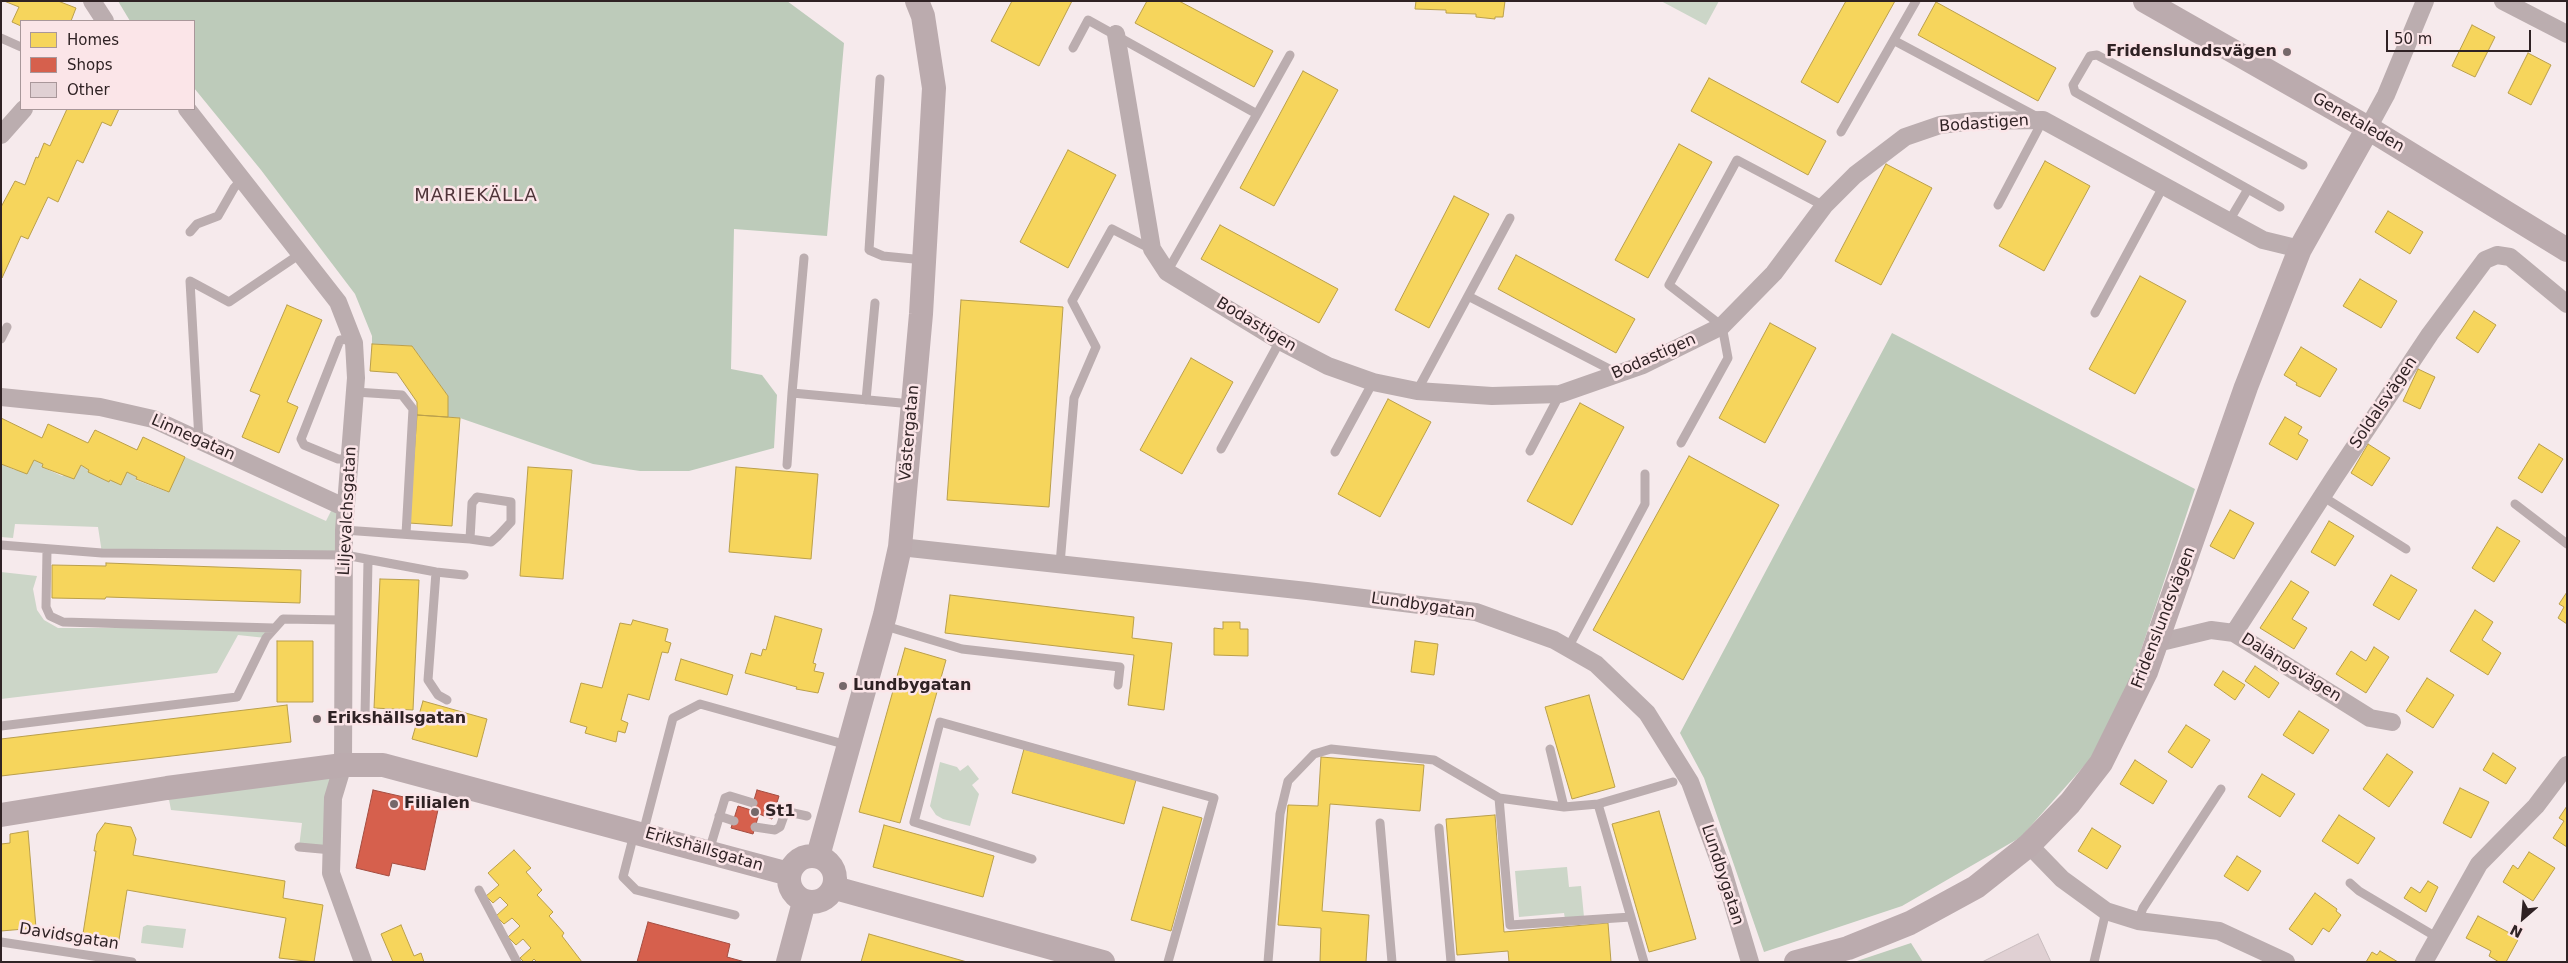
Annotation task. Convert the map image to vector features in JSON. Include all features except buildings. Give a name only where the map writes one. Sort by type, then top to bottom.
[{"type":"street","points":[[92,1],[104,20]]},
{"type":"street","name":"Västergatan","points":[[818,856],[882,625],[900,547],[924,260],[934,88],[923,16],[917,1]]},
{"type":"street","name":"Genetaleden","points":[[2145,1],[2368,128],[2567,250]]},
{"type":"street","points":[[2368,128],[2386,95],[2426,1]]},
{"type":"street","points":[[2502,1],[2567,34]]},
{"type":"street","name":"Bodastigen","points":[[1116,34],[1152,249],[1167,272],[1280,341],[1328,366],[1373,382],[1417,391],[1492,396],[1560,394],[1643,365],[1722,326],[1774,273],[1824,206],[1855,175],[1905,137],[1940,124],[2043,120],[2263,240],[2300,249]]},
{"type":"street","points":[[1,135],[23,110]]},
{"type":"street","name":"Liljevalchsgatan","points":[[188,110],[243,178],[338,302],[352,339],[356,378],[344,530],[346,555],[342,620],[343,765],[333,798],[331,873],[363,962]]},
{"type":"street","name":"Fridenslundsvägen","points":[[1796,962],[1848,948],[1910,922],[1976,887],[2029,845],[2070,803],[2101,763],[2146,672],[2246,387],[2300,249],[2368,128]]},
{"type":"street","name":"Soldalsvägen","points":[[2234,633],[2322,496],[2430,334],[2485,260],[2497,255],[2510,257],[2567,304]]},
{"type":"street","name":"Linnegatan","points":[[1,397],[100,407],[153,419],[346,508]]},
{"type":"street","name":"Lundbygatan","points":[[900,547],[1307,591],[1476,612],[1554,640],[1596,664],[1647,714],[1690,782],[1723,871],[1750,962]]},
{"type":"street","name":"Dalängsvägen","points":[[2157,642],[2211,630],[2234,633],[2370,718],[2392,722]]},
{"type":"street","name":"Erikshällsgatan","points":[[1,815],[167,788],[343,765],[382,765],[639,832],[789,874]]},
{"type":"street","points":[[2424,962],[2479,864],[2536,806],[2567,765]]},
{"type":"street","points":[[2029,845],[2062,879],[2106,911],[2138,920],[2219,931],[2286,962]]},
{"type":"street","points":[[810,856],[818,856],[831,865],[836,877],[834,888],[827,898],[817,903],[804,902],[794,894],[789,882],[789,874],[798,860],[810,856]]},
{"type":"street","points":[[834,888],[1103,962]]},
{"type":"street","points":[[788,962],[804,902]]},
{"type":"lane","points":[[1841,132],[1916,1]]},
{"type":"lane","points":[[1073,48],[1088,20],[1257,114]]},
{"type":"lane","points":[[1,38],[20,47]]},
{"type":"lane","points":[[1894,41],[2043,120],[1998,205]]},
{"type":"lane","points":[[1167,272],[1290,55]]},
{"type":"lane","points":[[2280,207],[2075,92],[2073,85],[2090,56],[2097,55],[2303,165]]},
{"type":"lane","points":[[880,79],[869,250],[883,256],[924,260]]},
{"type":"lane","points":[[1681,442],[1728,358],[1722,326],[1669,285],[1737,160],[1824,206]]},
{"type":"lane","points":[[190,232],[197,224],[218,216],[234,188],[243,178]]},
{"type":"lane","points":[[2095,312],[2164,185]]},
{"type":"lane","points":[[2229,221],[2248,189]]},
{"type":"lane","points":[[1417,391],[1510,218]]},
{"type":"lane","points":[[1060,564],[1074,398],[1096,347],[1072,301],[1112,229],[1152,249]]},
{"type":"lane","points":[[199,440],[190,281],[229,302],[300,254]]},
{"type":"lane","points":[[787,465],[804,258]]},
{"type":"lane","points":[[1468,296],[1618,374]]},
{"type":"lane","points":[[866,400],[875,302]]},
{"type":"lane","points":[[1,339],[7,327]]},
{"type":"lane","points":[[350,459],[338,459],[304,445],[301,439],[340,340],[352,339]]},
{"type":"lane","points":[[1221,449],[1280,341]]},
{"type":"lane","points":[[1335,452],[1373,382]]},
{"type":"lane","points":[[355,392],[402,395],[413,409],[406,534]]},
{"type":"lane","points":[[792,393],[913,404]]},
{"type":"lane","points":[[1530,451],[1560,394]]},
{"type":"lane","points":[[1568,648],[1645,504],[1645,474]]},
{"type":"lane","points":[[2322,496],[2406,549]]},
{"type":"lane","points":[[344,530],[491,542],[511,522],[511,502],[477,497],[472,504],[470,539]]},
{"type":"lane","points":[[2515,504],[2567,544]]},
{"type":"lane","points":[[1,545],[102,553],[346,555],[436,572],[464,575]]},
{"type":"lane","points":[[47,550],[46,607],[50,616],[63,622],[274,628]]},
{"type":"lane","points":[[365,716],[368,560]]},
{"type":"lane","points":[[436,572],[428,680],[438,695],[447,700]]},
{"type":"lane","points":[[1,726],[237,697],[266,638],[283,620],[342,620]]},
{"type":"lane","points":[[882,625],[962,649],[1120,667],[1118,685]]},
{"type":"lane","points":[[735,915],[636,890],[622,877],[639,832],[673,718],[700,704],[848,746]]},
{"type":"lane","points":[[1032,859],[914,822],[940,722],[1214,798],[1168,962]]},
{"type":"lane","points":[[1268,962],[1280,814],[1288,781],[1314,754],[1332,749],[1434,760],[1499,798],[1564,808],[1598,804],[1674,782]]},
{"type":"lane","points":[[1550,749],[1564,808]]},
{"type":"lane","points":[[2138,920],[2143,908],[2222,788]]},
{"type":"lane","points":[[708,852],[725,798],[730,796],[753,803]]},
{"type":"lane","points":[[1499,798],[1510,925],[1631,917]]},
{"type":"lane","points":[[1598,804],[1644,962]]},
{"type":"lane","points":[[775,809],[807,816]]},
{"type":"lane","points":[[755,827],[775,830],[780,827],[785,812]]},
{"type":"lane","points":[[719,816],[734,821]]},
{"type":"lane","points":[[1380,823],[1392,962]]},
{"type":"lane","points":[[1439,828],[1451,962]]},
{"type":"lane","points":[[299,847],[332,850]]},
{"type":"lane","points":[[2350,883],[2359,891],[2438,938]]},
{"type":"lane","points":[[478,890],[517,962]]},
{"type":"lane","points":[[2094,962],[2106,911]]},
{"type":"lane","name":"Davidsgatan","points":[[1,942],[132,962]]},
{"type":"green space","points":[[118,1],[787,1],[844,43],[827,236],[734,229],[731,369],[762,375],[777,395],[774,448],[689,471],[640,471],[593,464],[460,418],[448,417],[448,396],[412,346],[372,344],[372,336],[355,294],[261,170],[195,89],[195,20],[129,20]]},
{"type":"green space","points":[[1661,1],[1719,1],[1706,25]]},
{"type":"green space","points":[[1892,333],[2195,489],[2134,671],[2092,757],[2021,837],[1902,906],[1764,952],[1704,778],[1680,733]]},
{"type":"green space","points":[[185,457],[326,521],[335,503],[345,555],[102,553],[98,527],[15,524],[13,538],[1,537],[1,464],[15,470],[34,460],[43,464],[42,467],[62,476],[81,465],[89,470],[89,472],[109,482],[127,472],[137,477],[136,480],[168,492]]},
{"type":"green space","points":[[1,572],[37,576],[33,589],[37,610],[44,620],[58,628],[274,628],[266,638],[238,635],[217,673],[1,699]]},
{"type":"green space","points":[[940,762],[957,767],[960,771],[968,765],[979,779],[972,785],[979,794],[970,826],[943,819],[936,815],[930,806]]},
{"type":"green space","points":[[343,765],[332,850],[299,847],[302,823],[171,810],[167,789]]},
{"type":"green space","points":[[1567,867],[1569,887],[1581,886],[1584,917],[1565,919],[1564,913],[1519,917],[1515,871]]},
{"type":"green space","points":[[147,925],[186,929],[183,948],[141,943],[143,927]]},
{"type":"green space","points":[[1911,943],[1923,962],[1854,962]]},
{"type":"place","name":"Fridenslundsvägen","points":[[2287,52]]},
{"type":"place","name":"Lundbygatan","points":[[843,686]]},
{"type":"place","name":"Erikshällsgatan","points":[[317,719]]},
{"type":"place","name":"Filialen","points":[[394,804]]},
{"type":"place","name":"St1","points":[[755,812]]},
{"type":"district","name":"MARIEKÄLLA","points":[[476,196]]}]
